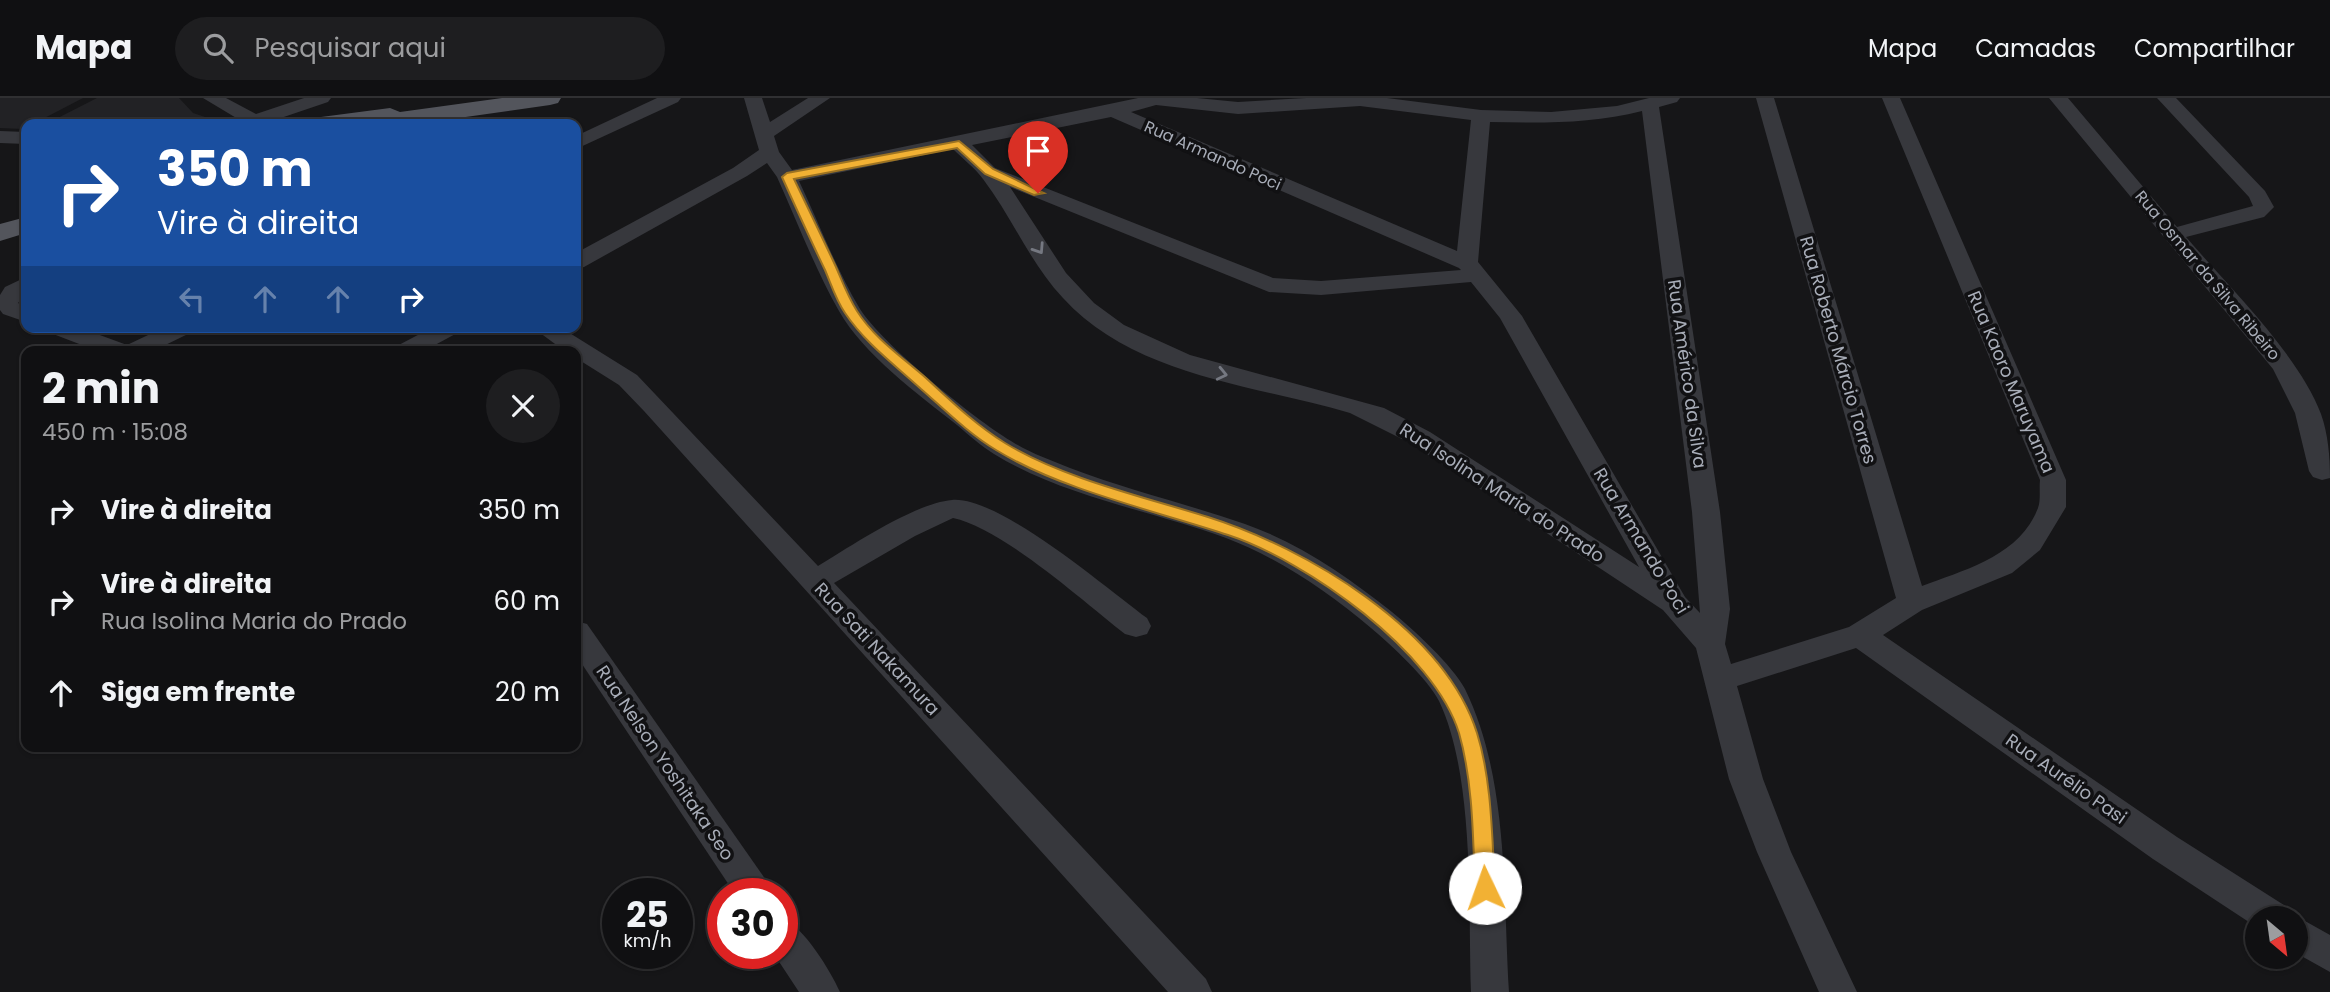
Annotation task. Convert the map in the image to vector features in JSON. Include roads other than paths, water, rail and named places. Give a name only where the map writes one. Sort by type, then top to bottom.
[{"type":"main road","points":[[417,118],[485,98]]},
{"type":"main road","points":[[417,118],[534,99]]},
{"type":"main road","points":[[0,233],[21,227]]},
{"type":"street","points":[[212,98],[246,119]]},
{"type":"street","points":[[264,119],[322,98]]},
{"type":"street","points":[[581,141],[672,98]]},
{"type":"street","points":[[753,98],[767,143],[787,177],[850,311],[872,338],[973,427],[1027,461],[1097,488],[1238,532],[1284,554],[1348,592],[1401,636],[1450,691],[1468,734],[1481,810],[1490,992]]},
{"type":"street","points":[[581,259],[704,192],[821,98]]},
{"type":"street","points":[[787,177],[1113,111],[1155,98],[1238,108],[1360,100],[1481,116],[1551,118],[1617,112],[1661,101]]},
{"type":"street","name":"Rua Roberto Márcio Torres","points":[[1765,98],[1912,602]]},
{"type":"street","name":"Rua Kaoro Maruyama","points":[[1719,680],[1860,635],[1912,602],[2002,566],[2031,543],[2052,507],[2053,480],[1891,98]]},
{"type":"street","name":"Rua Osmar da Silva Ribeiro","points":[[2058,98],[2284,367],[2308,413],[2322,471]]},
{"type":"street","points":[[2166,98],[2242,176],[2264,207],[2257,214],[2174,233]]},
{"type":"street","name":"Rua Américo da Silva","points":[[1661,101],[1715,609],[1710,644]]},
{"type":"street","name":"Rua Armando Poci","points":[[1113,111],[1473,269],[1510,316],[1675,605],[1710,644],[1746,779],[1774,852],[1838,992]]},
{"type":"street","points":[[989,172],[1269,285],[1321,288],[1473,269],[1481,116]]},
{"type":"street","points":[[0,137],[21,138]]},
{"type":"street","points":[[0,145],[21,139]]},
{"type":"street","name":"Rua Isolina Maria do Prado","points":[[959,144],[989,172],[1063,285],[1087,308],[1124,334],[1210,371],[1362,408],[1390,421],[1421,438],[1675,605]]},
{"type":"street","points":[[1012,208],[1026,196],[1038,193]]},
{"type":"street","points":[[15,291],[8,306],[21,312]]},
{"type":"street","points":[[72,333],[107,346]]},
{"type":"street","points":[[144,346],[172,333]]},
{"type":"street","points":[[415,346],[439,333]]},
{"type":"street","name":"Rua Sati Nakamura","points":[[553,333],[573,346]]},
{"type":"street","name":"Rua Sati Nakamura","points":[[581,351],[628,380],[1193,992]]},
{"type":"street","points":[[815,581],[932,516],[953,509],[973,512],[1005,530],[1136,626]]},
{"type":"street","name":"Rua Aurélio Pasi","points":[[1860,635],[2165,848],[2254,906]]},
{"type":"street","name":"Rua Nelson Yoshitaka Seo","points":[[581,639],[744,878]]},
{"type":"street","points":[[2308,941],[2330,955]]},
{"type":"street","points":[[798,958],[821,992]]}]
